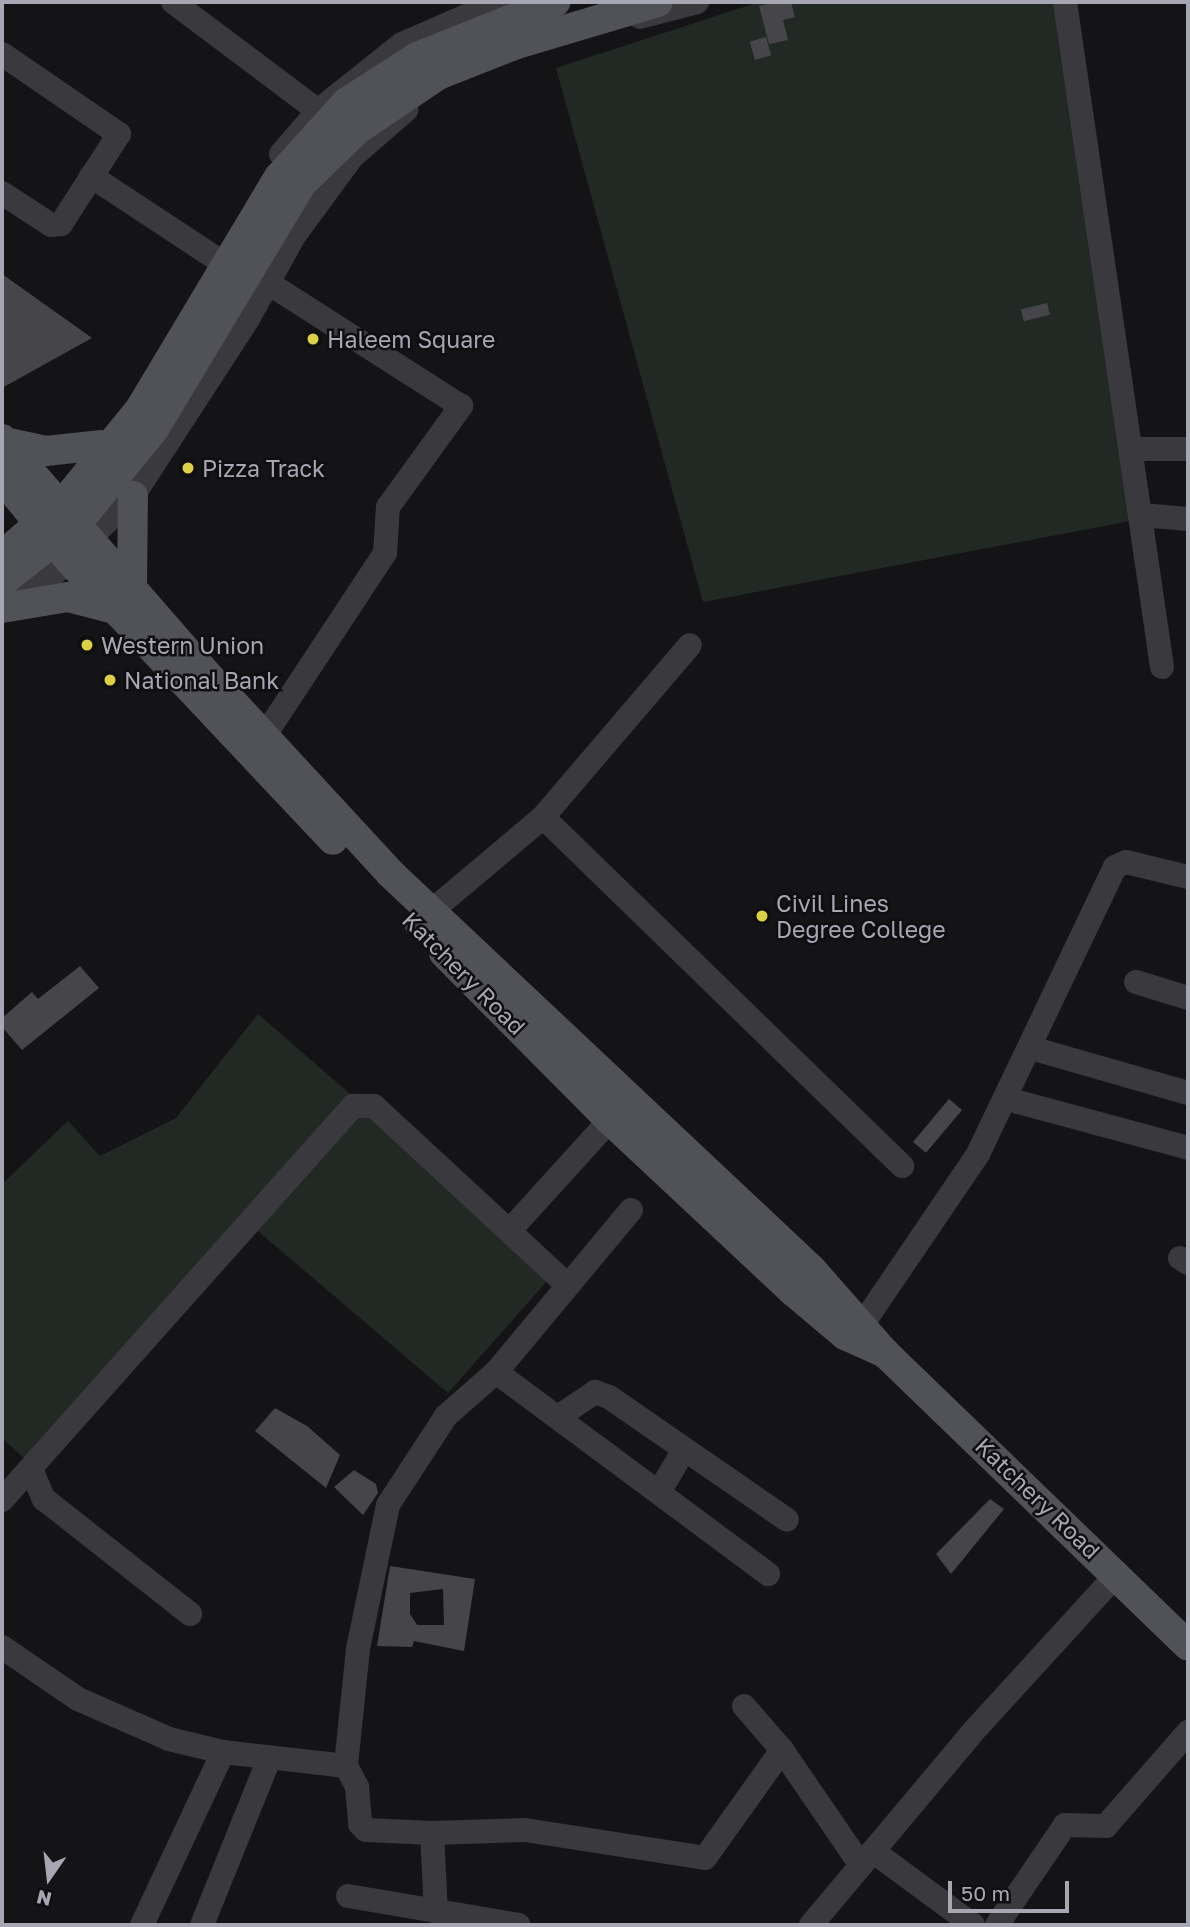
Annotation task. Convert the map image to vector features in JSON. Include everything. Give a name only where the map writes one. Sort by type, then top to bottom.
[{"type":"main road","points":[[2,556],[66,500],[147,419],[279,177],[347,102],[417,57],[555,2]]},
{"type":"main road","points":[[2,582],[78,522],[302,183],[358,129],[438,75],[514,44],[658,2]]},
{"type":"main road","points":[[3,440],[46,451],[100,445]]},
{"type":"main road","points":[[3,440],[39,506]]},
{"type":"main road","points":[[2,478],[39,506]]},
{"type":"main road","points":[[2,608],[68,597],[127,599],[134,496]]},
{"type":"main road","name":"Katchery Road","points":[[39,506],[70,561],[127,599],[265,735],[365,860]]},
{"type":"main road","name":"Katchery Road","points":[[39,506],[93,541],[127,599],[365,860],[422,918],[803,1281],[864,1322],[885,1353],[1117,1574],[1188,1646]]},
{"type":"main road","name":"Katchery Road","points":[[556,1048],[610,1120],[672,1159]]},
{"type":"main road","name":"Katchery Road","points":[[803,1281],[845,1335],[885,1353]]},
{"type":"street","points":[[173,2],[318,111]]},
{"type":"street","points":[[2,541],[117,425],[278,158],[318,111],[402,44],[498,2]]},
{"type":"street","points":[[2,608],[70,561],[93,541],[134,496],[268,283],[293,236],[352,157],[418,100],[493,65],[697,2]]},
{"type":"street","points":[[1065,2],[1162,667]]},
{"type":"street","points":[[2,54],[113,126],[119,134],[56,226],[2,193]]},
{"type":"street","points":[[92,176],[217,259]]},
{"type":"street","points":[[265,735],[385,553],[388,508],[461,405],[268,283]]},
{"type":"street","points":[[1130,449],[1188,449]]},
{"type":"street","points":[[1140,515],[1188,519]]},
{"type":"street","points":[[422,918],[542,817],[690,645]]},
{"type":"street","points":[[542,817],[902,1166]]},
{"type":"street","points":[[864,1322],[978,1154],[1007,1099],[1115,867],[1126,862],[1188,877]]},
{"type":"street","points":[[1136,982],[1188,998]]},
{"type":"street","points":[[1031,1048],[1188,1093]]},
{"type":"street","points":[[1007,1099],[1188,1148]]},
{"type":"street","points":[[2,1500],[353,1106],[374,1106],[512,1228],[567,1284]]},
{"type":"street","points":[[512,1228],[610,1120]]},
{"type":"street","points":[[631,1210],[496,1371],[446,1416],[388,1505],[358,1649],[346,1766],[356,1787],[362,1828],[432,1833],[525,1830],[705,1858],[782,1750]]},
{"type":"street","points":[[496,1371],[768,1574]]},
{"type":"street","points":[[558,1417],[595,1392],[787,1521]]},
{"type":"street","points":[[659,1492],[684,1450]]},
{"type":"street","points":[[31,1469],[44,1499],[190,1614]]},
{"type":"street","points":[[811,1925],[971,1734],[1117,1574]]},
{"type":"street","points":[[2,1647],[112,1717],[223,1752],[346,1766]]},
{"type":"street","points":[[744,1706],[867,1858],[973,1925]]},
{"type":"street","points":[[997,1925],[1065,1825],[1106,1826],[1188,1732]]},
{"type":"street","points":[[142,1925],[223,1752]]},
{"type":"street","points":[[202,1925],[270,1757]]},
{"type":"street","points":[[432,1833],[436,1912]]},
{"type":"street","points":[[348,1896],[519,1925]]},
{"type":"shaded area","points":[[759,2],[1057,2],[1146,518],[703,602],[556,68]]},
{"type":"shaded area","points":[[258,1014],[555,1272],[448,1393],[245,1220],[28,1462],[2,1438],[2,1184],[68,1121],[100,1156],[176,1118]]},
{"type":"building","points":[[791,2],[795,17],[783,20],[788,40],[769,44],[759,6]]},
{"type":"building","points":[[766,37],[771,55],[755,60],[750,42]]},
{"type":"building","points":[[2,274],[92,338],[2,388]]},
{"type":"building","points":[[1047,303],[1050,315],[1024,321],[1021,310]]},
{"type":"building","points":[[80,966],[99,988],[22,1050],[2,1027],[2,1018],[32,992],[38,999]]},
{"type":"building","points":[[949,1099],[962,1110],[926,1153],[913,1142]]},
{"type":"building","points":[[275,1408],[307,1426],[340,1455],[326,1488],[255,1431]]},
{"type":"building","points":[[354,1470],[376,1484],[378,1493],[363,1515],[334,1487]]},
{"type":"building","points":[[990,1499],[1004,1509],[951,1574],[936,1554]]},
{"type":"building","points":[[390,1566],[475,1579],[464,1651],[414,1641],[412,1647],[377,1646]],"holes":[[[443,1589],[444,1625],[417,1625],[410,1614],[410,1593]]]},
{"type":"place","name":"Haleem Square","points":[[313,339]]},
{"type":"place","name":"Pizza Track","points":[[188,468]]},
{"type":"place","name":"Western Union","points":[[87,645]]},
{"type":"place","name":"National Bank","points":[[110,680]]},
{"type":"place","name":"Civil Lines Degree College","points":[[762,916]]}]
